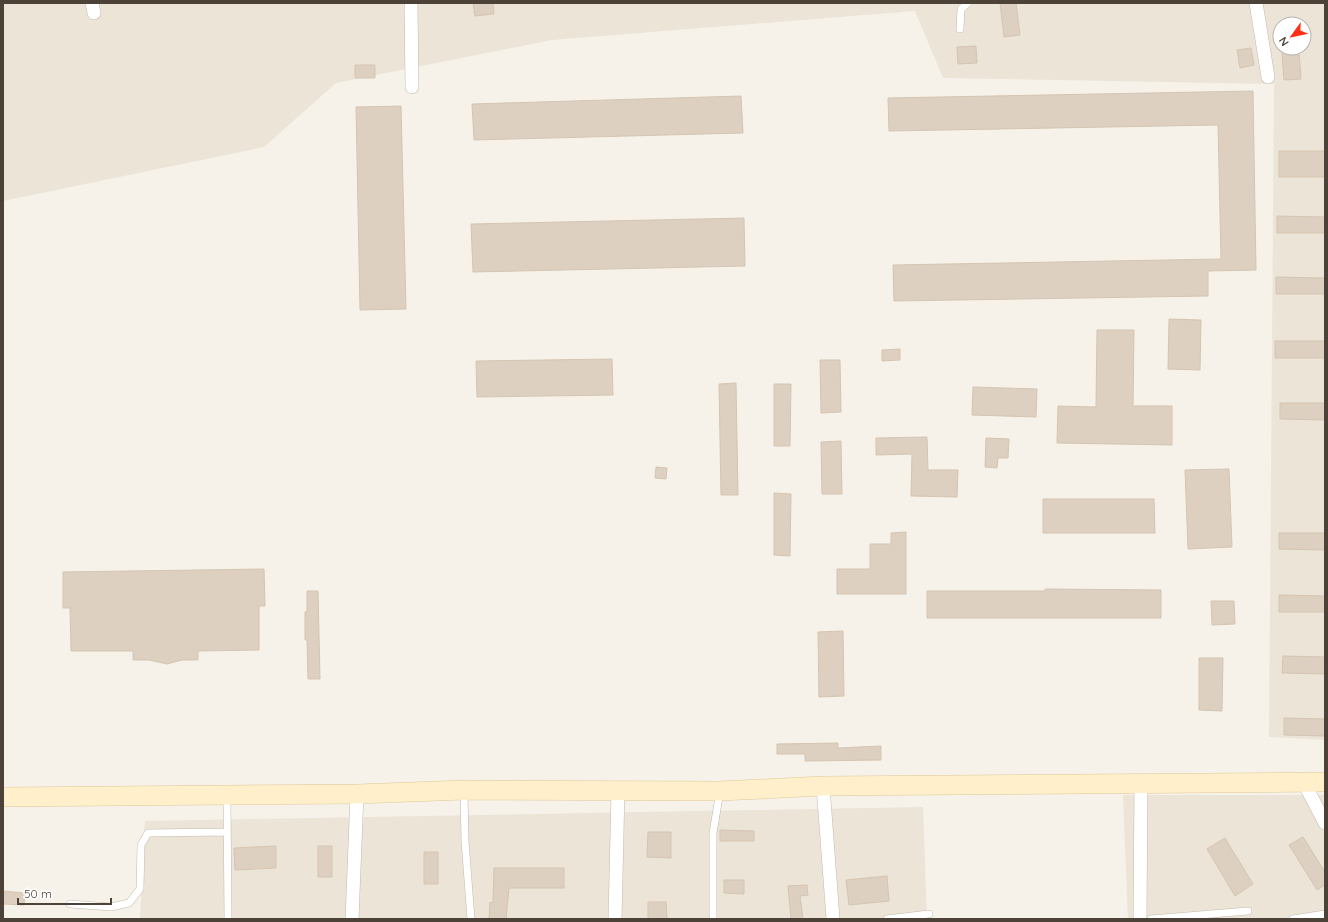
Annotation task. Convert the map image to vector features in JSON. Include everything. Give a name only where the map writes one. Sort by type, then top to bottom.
[{"type":"main road","points":[[3,797],[357,794],[464,790],[720,791],[823,786],[1325,782]]},
{"type":"street","points":[[411,3],[412,87]]},
{"type":"street","points":[[1256,3],[1268,77]]},
{"type":"street","points":[[1304,783],[1325,823]]},
{"type":"street","points":[[1140,784],[1140,919]]},
{"type":"street","points":[[823,786],[833,919]]},
{"type":"street","points":[[615,919],[618,790]]},
{"type":"street","points":[[352,919],[357,794]]},
{"type":"lane","points":[[960,29],[961,9],[968,3]]},
{"type":"lane","points":[[464,790],[465,841],[471,919]]},
{"type":"lane","points":[[713,919],[713,833],[720,791]]},
{"type":"lane","points":[[227,794],[228,919]]},
{"type":"lane","points":[[70,904],[111,907],[130,903],[140,890],[141,845],[148,833],[227,832]]},
{"type":"lane","points":[[1151,919],[1248,910]]},
{"type":"lane","points":[[887,919],[929,914]]},
{"type":"lane","points":[[1293,919],[1325,914]]},
{"type":"shaded area","points":[[3,3],[1325,3],[1325,740],[1269,737],[1274,84],[943,78],[915,11],[552,40],[336,83],[264,147],[3,201]]},
{"type":"shaded area","points":[[1123,795],[1325,795],[1325,919],[1128,919]]},
{"type":"shaded area","points":[[923,807],[927,919],[140,919],[145,821]]},
{"type":"building","points":[[473,3],[493,3],[494,14],[475,16]]},
{"type":"building","points":[[1000,3],[1016,3],[1020,35],[1004,37]]},
{"type":"building","points":[[976,46],[977,63],[958,64],[957,47]]},
{"type":"building","points":[[1251,48],[1254,65],[1240,68],[1237,50]]},
{"type":"building","points":[[1282,56],[1299,56],[1301,79],[1284,80]]},
{"type":"building","points":[[355,65],[375,65],[375,78],[355,78]]},
{"type":"building","points":[[1253,91],[1256,270],[1208,271],[1208,296],[894,301],[893,265],[1221,259],[1218,125],[889,131],[888,98]]},
{"type":"building","points":[[741,96],[743,133],[474,140],[472,104]]},
{"type":"building","points":[[401,106],[406,309],[360,310],[356,107]]},
{"type":"building","points":[[1279,151],[1325,151],[1325,177],[1279,177]]},
{"type":"building","points":[[1277,216],[1325,217],[1325,233],[1277,233]]},
{"type":"building","points":[[744,218],[745,266],[473,272],[471,224]]},
{"type":"building","points":[[1276,277],[1325,278],[1325,294],[1276,294]]},
{"type":"building","points":[[1169,319],[1201,320],[1200,370],[1168,369]]},
{"type":"building","points":[[1097,330],[1134,330],[1133,406],[1172,406],[1172,445],[1057,443],[1058,406],[1096,407]]},
{"type":"building","points":[[1275,341],[1325,341],[1325,358],[1275,358]]},
{"type":"building","points":[[900,349],[900,360],[882,361],[882,350]]},
{"type":"building","points":[[612,359],[613,395],[477,397],[476,361]]},
{"type":"building","points":[[820,360],[840,360],[841,412],[821,413]]},
{"type":"building","points":[[736,383],[738,495],[721,495],[719,384]]},
{"type":"building","points":[[774,384],[791,384],[790,446],[774,446]]},
{"type":"building","points":[[973,387],[1037,389],[1036,417],[972,415]]},
{"type":"building","points":[[1280,403],[1325,403],[1325,420],[1280,419]]},
{"type":"building","points":[[927,437],[928,470],[958,470],[957,497],[911,496],[912,454],[876,455],[876,438]]},
{"type":"building","points":[[986,438],[1009,439],[1008,458],[998,458],[997,468],[985,467]]},
{"type":"building","points":[[841,441],[842,494],[822,494],[821,442]]},
{"type":"building","points":[[656,467],[667,468],[666,479],[655,478]]},
{"type":"building","points":[[1229,469],[1232,547],[1188,549],[1185,470]]},
{"type":"building","points":[[774,493],[791,494],[790,556],[774,555]]},
{"type":"building","points":[[1043,499],[1154,499],[1155,533],[1043,533]]},
{"type":"building","points":[[906,532],[906,594],[837,594],[837,569],[870,569],[870,544],[891,544],[891,533]]},
{"type":"building","points":[[1279,533],[1325,533],[1325,550],[1279,549]]},
{"type":"building","points":[[264,569],[265,606],[259,606],[259,650],[198,651],[198,660],[182,660],[167,664],[149,660],[133,660],[133,651],[71,651],[70,608],[63,608],[63,572]]},
{"type":"building","points":[[1045,589],[1161,590],[1161,618],[927,618],[927,591],[1045,591]]},
{"type":"building","points":[[307,591],[318,591],[320,679],[308,679],[307,640],[305,640]]},
{"type":"building","points":[[1279,595],[1325,596],[1325,612],[1279,612]]},
{"type":"building","points":[[1211,601],[1234,601],[1235,624],[1212,625]]},
{"type":"building","points":[[843,631],[844,696],[819,697],[818,632]]},
{"type":"building","points":[[1283,656],[1325,657],[1325,674],[1282,673]]},
{"type":"building","points":[[1199,658],[1223,658],[1222,711],[1199,710]]},
{"type":"building","points":[[1284,718],[1325,719],[1325,736],[1284,735]]},
{"type":"building","points":[[838,743],[838,748],[881,746],[881,760],[805,761],[805,754],[777,754],[777,744]]},
{"type":"building","points":[[720,830],[754,831],[754,841],[720,841]]},
{"type":"building","points":[[648,832],[671,832],[671,858],[647,857]]},
{"type":"building","points":[[1303,837],[1325,872],[1325,885],[1317,890],[1289,845]]},
{"type":"building","points":[[1225,838],[1253,884],[1235,896],[1207,849]]},
{"type":"building","points":[[276,846],[276,868],[235,870],[234,848]]},
{"type":"building","points":[[318,846],[332,846],[332,877],[318,877]]},
{"type":"building","points":[[424,852],[438,852],[438,884],[424,884]]},
{"type":"building","points":[[494,868],[564,868],[564,888],[509,888],[506,919],[489,919],[490,902],[493,903]]},
{"type":"building","points":[[887,876],[889,901],[849,905],[846,880]]},
{"type":"building","points":[[724,880],[744,880],[744,894],[724,893]]},
{"type":"building","points":[[807,885],[808,895],[800,896],[803,919],[791,919],[788,886]]},
{"type":"building","points":[[3,891],[25,893],[24,905],[3,904]]},
{"type":"building","points":[[648,902],[666,902],[667,919],[648,919]]}]
